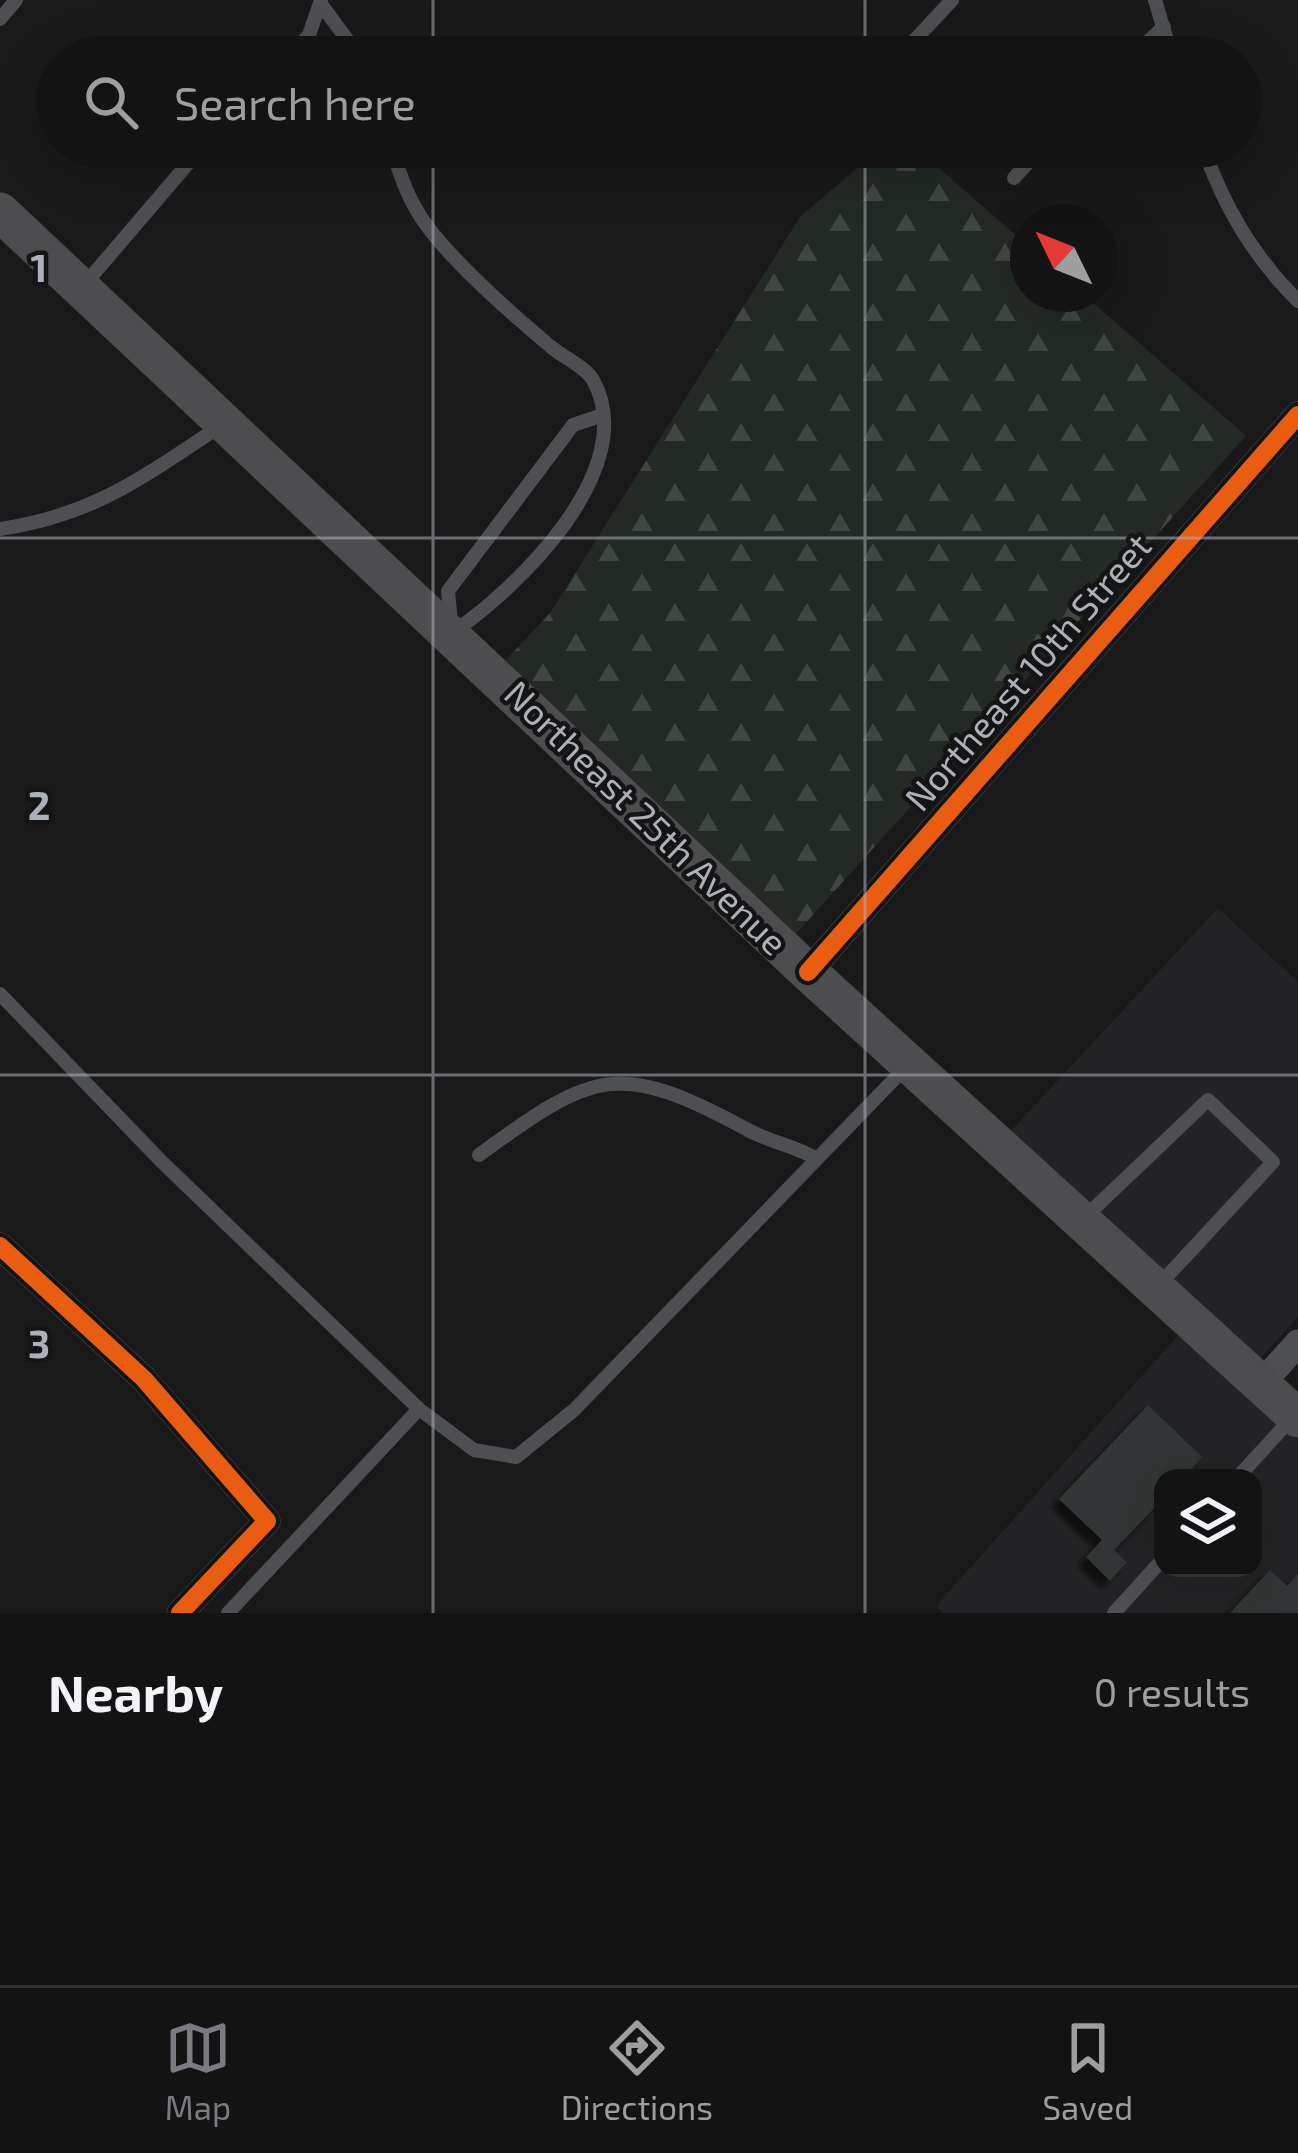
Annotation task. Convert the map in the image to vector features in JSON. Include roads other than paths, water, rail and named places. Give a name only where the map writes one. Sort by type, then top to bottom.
[{"type":"main road","name":"Northeast 25th Avenue","points":[[0,212],[808,972],[1296,1417]]},
{"type":"street","name":"Northeast 10th Street","points":[[808,972],[1298,415]]},
{"type":"street","points":[[0,1246],[144,1379],[267,1521],[180,1613]]},
{"type":"street","points":[[1261,1384],[1298,1343]]},
{"type":"lane","points":[[0,19],[16,0]]},
{"type":"lane","points":[[919,36],[952,0]]},
{"type":"lane","points":[[1155,0],[1166,36]]},
{"type":"lane","points":[[308,36],[322,4]]},
{"type":"lane","points":[[322,4],[345,36]]},
{"type":"lane","points":[[1154,36],[1164,27]]},
{"type":"lane","points":[[82,288],[184,168]]},
{"type":"lane","points":[[399,168],[416,210],[549,346],[592,377],[603,415],[602,460],[572,513],[495,604],[452,633],[448,591],[573,425],[603,415]]},
{"type":"lane","points":[[1014,178],[1023,168]]},
{"type":"lane","points":[[1212,168],[1234,221],[1268,272],[1298,301]]},
{"type":"lane","points":[[0,529],[41,523],[103,503],[226,423]]},
{"type":"lane","points":[[0,994],[162,1162],[418,1409],[474,1450],[516,1457],[574,1410],[909,1064]]},
{"type":"lane","points":[[479,1155],[549,1104],[634,1081],[671,1090],[817,1159]]},
{"type":"lane","points":[[1081,1221],[1208,1100],[1273,1162],[1156,1288]]},
{"type":"lane","points":[[228,1613],[418,1409]]},
{"type":"lane","points":[[1246,1469],[1296,1417]]},
{"type":"lane","points":[[1114,1613],[1154,1569]]}]
